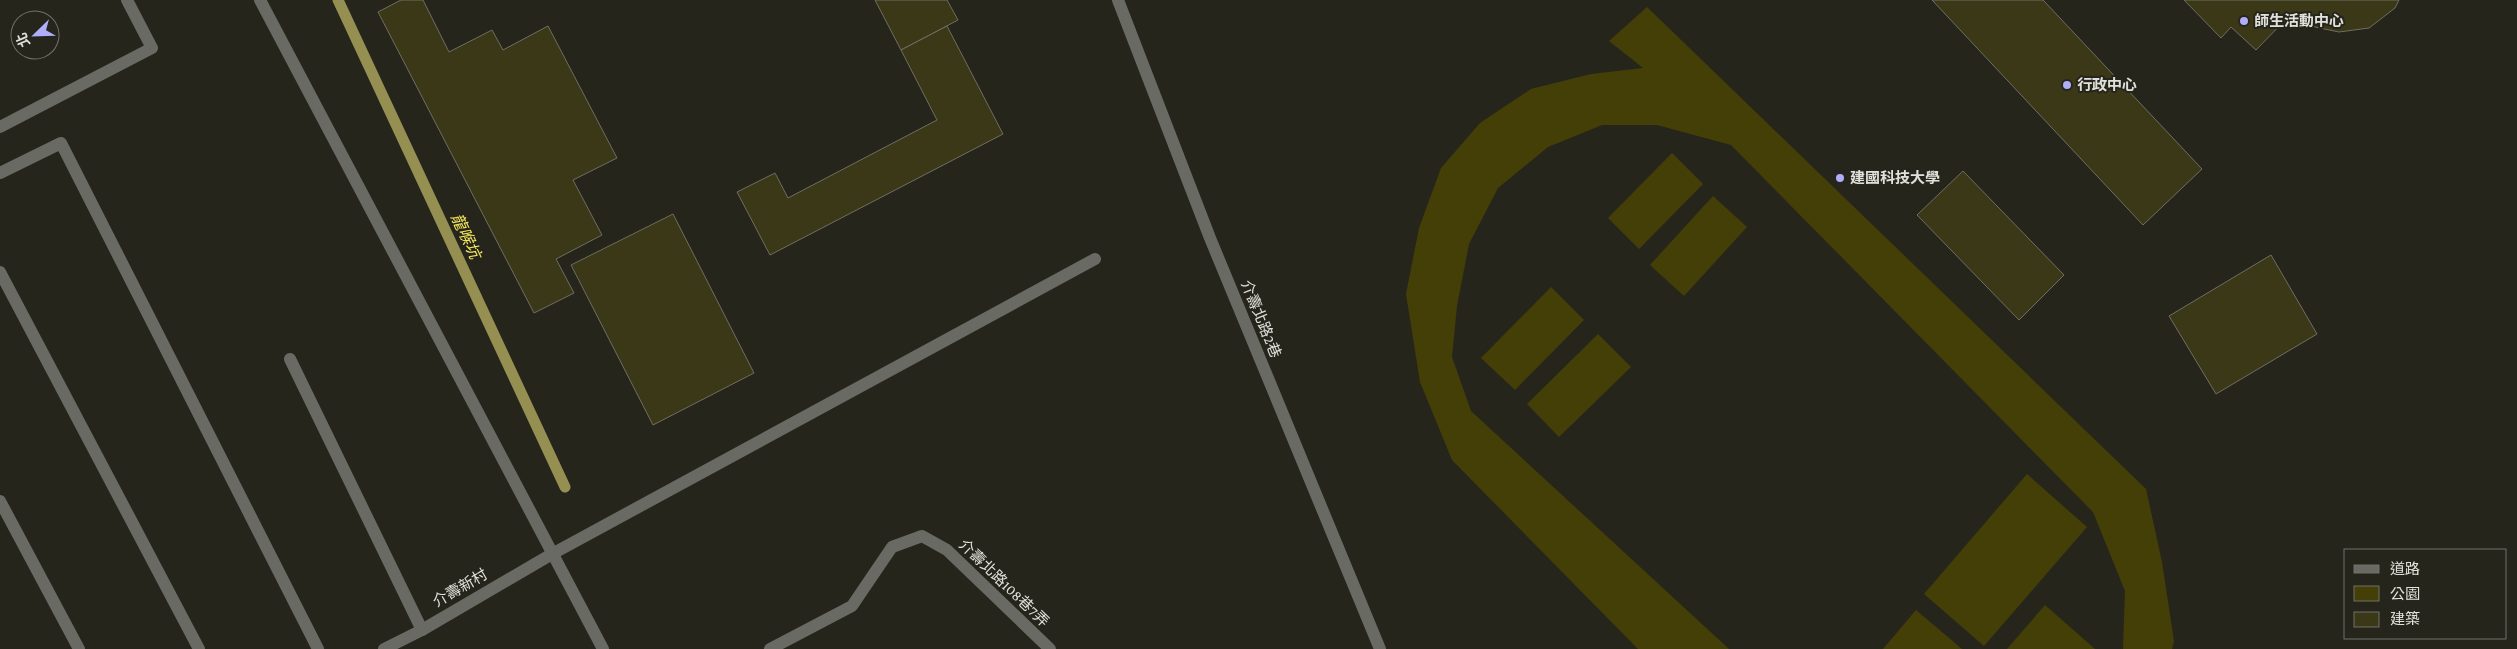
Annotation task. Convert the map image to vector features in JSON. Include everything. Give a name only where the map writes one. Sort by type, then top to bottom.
[{"type":"street","points":[[0,126],[152,48],[127,0]]},
{"type":"street","points":[[260,0],[603,649]]},
{"type":"street","name":"介壽北路2巷","points":[[1118,0],[1210,238],[1380,649]]},
{"type":"street","points":[[0,173],[61,143],[318,649]]},
{"type":"street","name":"介壽新村","points":[[384,649],[422,630],[552,554],[1095,259]]},
{"type":"street","points":[[0,272],[199,649]]},
{"type":"street","points":[[290,359],[422,630]]},
{"type":"street","points":[[0,501],[79,649]]},
{"type":"street","name":"介壽北路108巷7弄","points":[[770,649],[852,606],[892,547],[922,536],[947,550],[1050,649]]},
{"type":"green space","points":[[1647,7],[2146,489],[2162,562],[2174,641],[2172,649],[2123,649],[2125,591],[2093,512],[1731,145],[1657,125],[1602,125],[1548,147],[1498,188],[1469,244],[1457,306],[1452,357],[1471,411],[1729,649],[1638,649],[1452,460],[1420,382],[1406,294],[1419,228],[1441,168],[1480,123],[1531,89],[1591,74],[1643,68],[1609,41]]},
{"type":"green space","points":[[1672,153],[1703,184],[1639,249],[1608,218]]},
{"type":"green space","points":[[1713,196],[1747,227],[1684,296],[1650,265]]},
{"type":"green space","points":[[1551,287],[1584,320],[1515,390],[1481,358]]},
{"type":"green space","points":[[1598,334],[1631,367],[1559,437],[1527,404]]},
{"type":"green space","points":[[2027,474],[2087,527],[1984,646],[1924,594]]},
{"type":"green space","points":[[2045,605],[2095,649],[2007,649]]},
{"type":"green space","points":[[1916,610],[1962,649],[1883,649]]},
{"type":"building","points":[[401,0],[423,0],[449,52],[492,30],[503,50],[548,26],[617,158],[573,180],[602,235],[556,259],[574,293],[534,313],[378,12]]},
{"type":"building","points":[[875,0],[947,0],[958,20],[901,50]]},
{"type":"building","name":"行政中心","points":[[1932,0],[2043,0],[2202,169],[2143,225]]},
{"type":"building","name":"師生活動中心","points":[[2184,0],[2399,0],[2395,8],[2369,28],[2339,32],[2315,27],[2291,14],[2256,50],[2231,27],[2221,38]]},
{"type":"building","points":[[947,26],[1003,134],[770,255],[737,192],[775,173],[788,198],[937,120],[901,50]]},
{"type":"building","points":[[1963,171],[2064,275],[2019,320],[1917,215]]},
{"type":"building","points":[[673,214],[754,373],[653,425],[571,265]]},
{"type":"building","points":[[2271,255],[2317,334],[2216,394],[2169,316]]},
{"type":"waterway","name":"龍喉坑","points":[[338,0],[565,487]]},
{"type":"place","name":"師生活動中心","points":[[2244,21]]},
{"type":"place","name":"行政中心","points":[[2067,85]]},
{"type":"place","name":"建國科技大學","points":[[1840,178]]}]
